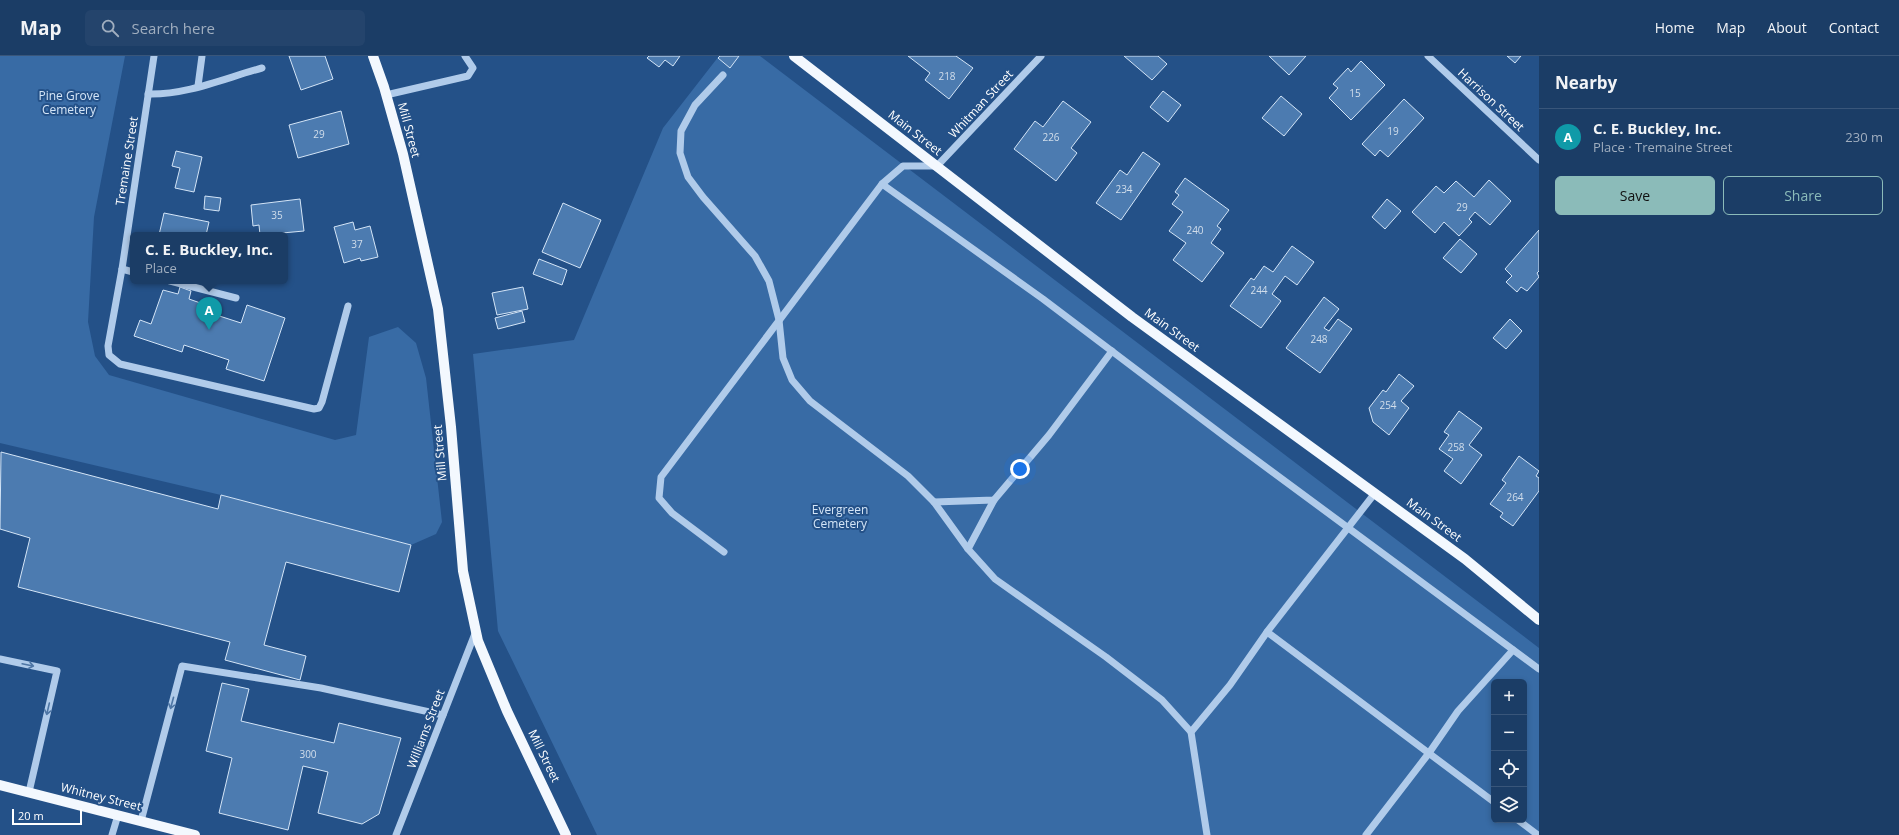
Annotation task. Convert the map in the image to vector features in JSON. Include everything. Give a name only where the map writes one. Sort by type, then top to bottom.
[{"type":"main road","name":"Mill Street","points":[[373,56],[403,154],[438,309],[451,427],[463,572],[478,641],[507,711],[566,835]]},
{"type":"main road","name":"Main Street","points":[[794,56],[1132,317],[1465,559],[1539,620]]},
{"type":"main road","name":"Whitney Street","points":[[0,785],[195,835]]},
{"type":"street","name":"Tremaine Street","points":[[154,56],[122,268],[108,346],[109,355],[113,360],[120,364],[314,409],[318,408],[322,402],[348,306]]},
{"type":"street","points":[[198,86],[202,56]]},
{"type":"street","points":[[386,95],[468,76],[473,68],[465,56]]},
{"type":"street","name":"Whitman Street","points":[[937,166],[1041,56]]},
{"type":"street","name":"Harrison Street","points":[[1428,56],[1539,160]]},
{"type":"street","points":[[148,94],[170,93],[262,68]]},
{"type":"street","points":[[723,75],[695,105],[681,132],[680,153],[688,177],[703,197],[755,256],[768,281],[780,320],[783,358],[792,380],[810,402],[908,476],[934,502],[968,549],[995,579],[1106,657],[1162,700],[1191,732],[1208,835]]},
{"type":"street","points":[[724,552],[672,513],[659,498],[661,477],[882,184],[903,166],[937,166]]},
{"type":"street","points":[[882,184],[950,231],[1539,669]]},
{"type":"street","points":[[122,268],[130,271]]},
{"type":"street","points":[[182,284],[236,298]]},
{"type":"street","points":[[968,549],[994,500],[1049,435],[1112,351]]},
{"type":"street","points":[[1191,732],[1230,685],[1267,632],[1375,493]]},
{"type":"street","points":[[934,502],[994,500]]},
{"type":"street","name":"Williams Street","points":[[396,835],[476,631]]},
{"type":"street","points":[[1267,632],[1491,800]]},
{"type":"street","points":[[1366,835],[1429,753],[1458,711],[1513,650]]},
{"type":"street","points":[[0,659],[57,671],[29,792]]},
{"type":"street","points":[[141,821],[182,666],[321,688],[443,715]]},
{"type":"street","points":[[112,835],[118,815]]},
{"type":"street","points":[[1522,823],[1538,835]]},
{"type":"green space","name":"Pine Grove Cemetery","points":[[0,56],[125,56],[94,217],[88,322],[95,356],[109,375],[335,440],[356,435],[369,337],[398,327],[416,343],[426,378],[442,522],[436,534],[411,545],[221,495],[0,443]]},
{"type":"green space","name":"Evergreen Cemetery","points":[[719,56],[760,56],[1539,648],[1539,835],[597,835],[498,631],[473,354],[574,340],[663,128]]},
{"type":"building","points":[[289,56],[325,56],[333,79],[301,90]]},
{"type":"building","points":[[649,56],[680,56],[673,66],[665,60],[659,67],[647,58]]},
{"type":"building","points":[[720,56],[739,56],[730,68],[718,58]]},
{"type":"building","points":[[908,56],[956,56],[973,68],[949,99],[925,80],[930,73]]},
{"type":"building","points":[[1124,56],[1158,56],[1167,64],[1152,80]]},
{"type":"building","points":[[1269,56],[1306,56],[1289,75]]},
{"type":"building","points":[[1507,56],[1521,56],[1515,63]]},
{"type":"building","points":[[1361,61],[1385,85],[1351,120],[1329,98],[1338,88],[1333,84],[1348,68],[1351,72]]},
{"type":"building","points":[[1163,91],[1181,105],[1168,122],[1150,107]]},
{"type":"building","points":[[1281,96],[1302,114],[1284,136],[1262,118]]},
{"type":"building","points":[[1404,99],[1424,118],[1388,157],[1380,150],[1375,156],[1362,144]]},
{"type":"building","points":[[1063,101],[1091,122],[1071,148],[1077,153],[1056,181],[1014,149],[1035,121],[1043,127]]},
{"type":"building","points":[[341,111],[349,144],[298,158],[289,125]]},
{"type":"building","points":[[176,151],[202,157],[194,192],[175,188],[180,168],[172,166]]},
{"type":"building","points":[[1143,152],[1160,164],[1121,220],[1096,203],[1120,170],[1127,175]]},
{"type":"building","points":[[1185,178],[1229,210],[1217,226],[1221,229],[1211,243],[1224,253],[1202,282],[1173,260],[1186,243],[1169,231],[1183,212],[1172,204],[1179,195],[1175,192]]},
{"type":"building","points":[[1489,180],[1511,201],[1490,225],[1475,212],[1469,219],[1472,222],[1459,236],[1444,222],[1435,233],[1412,212],[1436,186],[1444,193],[1456,181],[1474,197]]},
{"type":"building","points":[[205,196],[221,198],[219,211],[204,209]]},
{"type":"building","points":[[300,199],[304,231],[260,232],[259,225],[253,226],[251,205]]},
{"type":"building","points":[[1387,199],[1401,211],[1385,229],[1372,217]]},
{"type":"building","points":[[563,203],[601,220],[580,268],[542,252]]},
{"type":"building","points":[[164,213],[209,222],[207,232],[160,232]]},
{"type":"building","points":[[353,222],[355,230],[370,226],[378,257],[361,261],[360,258],[344,263],[334,227]]},
{"type":"building","points":[[1539,230],[1539,271],[1537,273],[1539,277],[1527,291],[1521,287],[1517,292],[1506,282],[1512,276],[1505,269]]},
{"type":"building","points":[[1460,239],[1477,254],[1461,273],[1443,258]]},
{"type":"building","points":[[1292,246],[1314,262],[1297,285],[1285,276],[1272,294],[1281,301],[1261,328],[1230,306],[1251,278],[1254,280],[1264,266],[1273,272]]},
{"type":"building","points":[[539,259],[567,270],[562,285],[533,274]]},
{"type":"building","points":[[180,287],[191,291],[189,299],[206,305],[204,311],[241,323],[247,305],[285,318],[264,381],[226,369],[229,360],[184,345],[182,352],[134,336],[140,320],[151,324],[163,290],[178,294]]},
{"type":"building","points":[[523,287],[528,309],[497,315],[492,293]]},
{"type":"building","points":[[1324,297],[1339,309],[1324,328],[1329,331],[1338,319],[1352,329],[1320,373],[1286,348]]},
{"type":"building","points":[[522,311],[525,322],[498,329],[495,318]]},
{"type":"building","points":[[1510,319],[1522,331],[1506,349],[1493,338]]},
{"type":"building","points":[[1399,374],[1414,386],[1401,401],[1409,408],[1389,435],[1373,422],[1369,408],[1383,390],[1386,392]]},
{"type":"building","points":[[1459,411],[1482,428],[1469,445],[1482,455],[1461,484],[1444,471],[1453,459],[1439,449],[1449,435],[1444,432]]},
{"type":"building","points":[[1,452],[218,509],[221,495],[411,545],[399,592],[286,562],[264,645],[306,656],[300,680],[225,660],[230,642],[18,587],[30,538],[0,529]]},
{"type":"building","points":[[1519,456],[1539,471],[1536,476],[1539,478],[1539,491],[1513,526],[1500,517],[1503,513],[1490,504],[1506,483],[1502,480]]},
{"type":"building","points":[[222,683],[249,689],[241,721],[334,743],[339,723],[401,738],[379,814],[362,824],[318,813],[328,772],[303,766],[288,830],[219,813],[232,758],[206,751]]},
{"type":"place","name":"C. E. Buckley, Inc.","points":[[209,330]]}]
